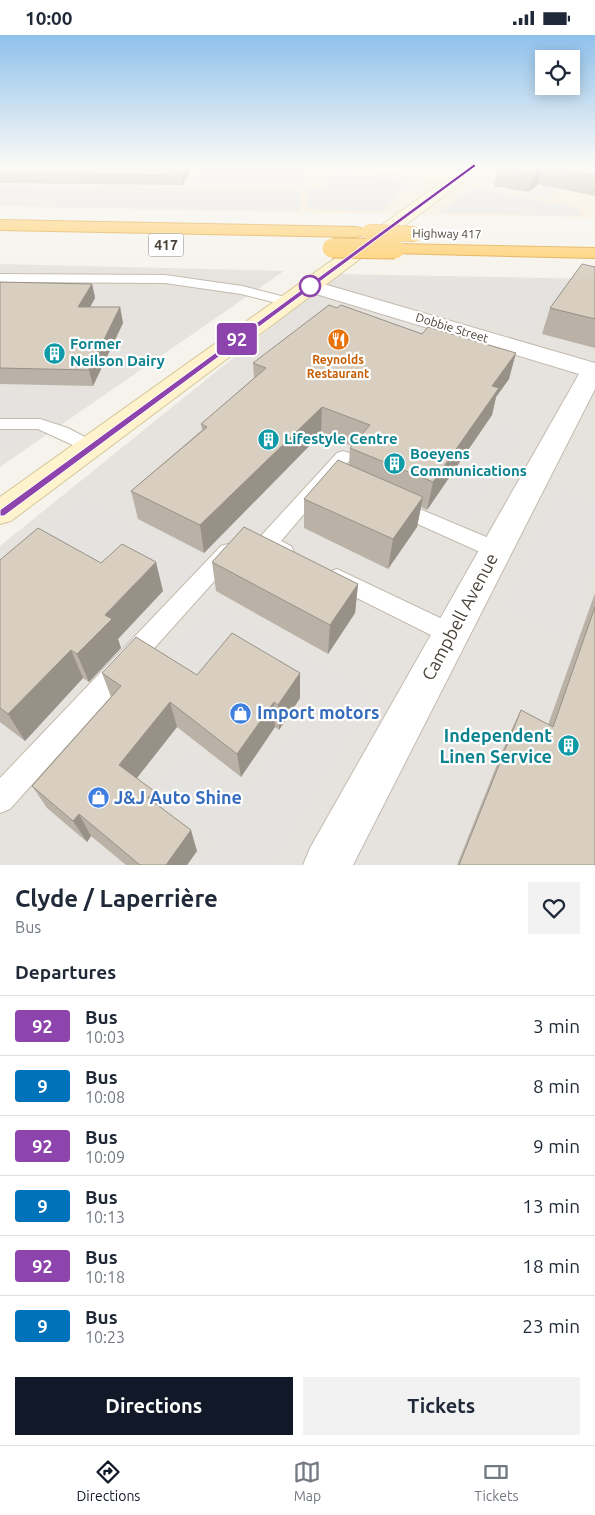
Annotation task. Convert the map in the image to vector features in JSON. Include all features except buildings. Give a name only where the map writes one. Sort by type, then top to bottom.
[{"type":"highway","name":"Highway 417","points":[[0,225],[586,237]]},
{"type":"highway","name":"417","points":[[205,246],[595,253]]},
{"type":"street","points":[[0,513],[423,204]]},
{"type":"street","name":"Dobbie Street","points":[[310,286],[594,371]]},
{"type":"street","name":"Campbell Avenue","points":[[327,865],[594,371]]},
{"type":"lane","points":[[0,278],[166,279],[242,290],[288,302]]},
{"type":"lane","points":[[0,424],[40,424],[62,432],[90,447]]},
{"type":"lane","points":[[0,799],[231,549],[267,543],[336,480],[343,457]]},
{"type":"lane","points":[[380,499],[496,550]]},
{"type":"lane","points":[[267,543],[451,634]]},
{"type":"shaded area","points":[[0,204],[595,204],[595,218],[0,207]]},
{"type":"shaded area","points":[[0,204],[299,204],[299,211],[0,206]]},
{"type":"shaded area","points":[[309,204],[390,204],[381,211],[309,209]]},
{"type":"shaded area","points":[[451,204],[556,204],[578,208],[581,216],[438,213]]},
{"type":"shaded area","points":[[0,264],[284,271],[0,467]]},
{"type":"shaded area","points":[[337,274],[595,279],[595,865],[0,865],[0,546]]},
{"type":"shaded area","points":[[364,276],[570,282],[533,335],[354,287]]},
{"type":"shaded area","points":[[0,395],[91,397],[5,451],[0,451]]},
{"type":"shaded area","points":[[498,422],[525,431],[465,529],[434,516]]},
{"type":"shaded area","points":[[558,489],[595,502],[595,561],[568,639],[503,609]]},
{"type":"shaded area","points":[[83,497],[213,568],[187,597],[132,565],[110,586],[32,539]]},
{"type":"shaded area","points":[[214,601],[375,694],[273,865],[200,865],[213,843],[153,791],[186,747],[246,791],[316,701],[237,648],[207,676],[167,650]]},
{"type":"bus line","name":"92","points":[[0,513],[424,204]]},
{"type":"place","name":"Reynolds Restaurant","points":[[338,339]]},
{"type":"place","name":"Former Neilson Dairy","points":[[54,353]]},
{"type":"place","name":"Lifestyle Centre","points":[[268,439]]},
{"type":"place","name":"Boeyens Communications","points":[[394,463]]},
{"type":"place","name":"Import motors","points":[[241,713]]},
{"type":"place","name":"Independent Linen Service","points":[[568,746]]},
{"type":"place","name":"J&J Auto Shine","points":[[98,798]]}]
